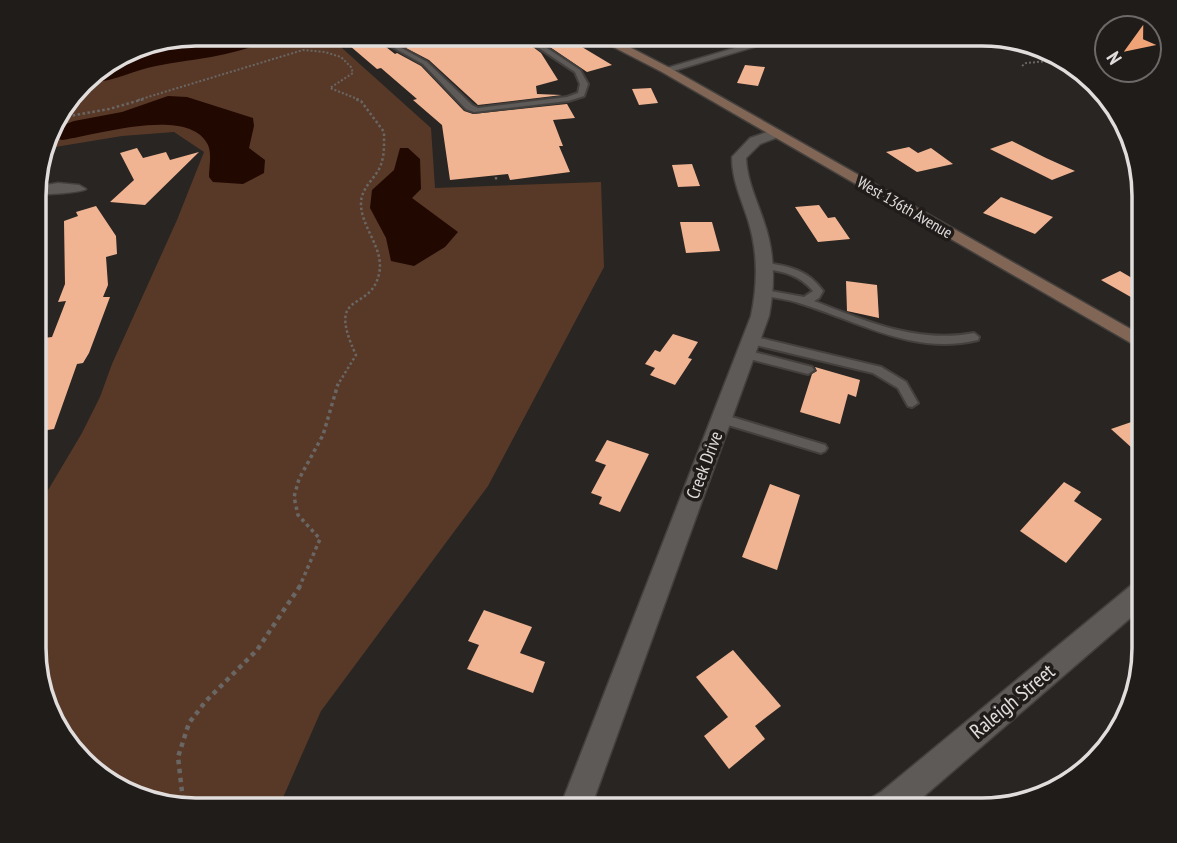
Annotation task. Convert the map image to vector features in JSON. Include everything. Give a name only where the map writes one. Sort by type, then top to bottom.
[{"type":"main road","name":"West 136th Avenue","points":[[619,46],[666,70],[1131,337]]},
{"type":"main road","name":"West 136th Avenue","points":[[631,46],[666,70]]},
{"type":"street","points":[[666,70],[751,46]]},
{"type":"street","name":"Creek Drive","points":[[578,797],[722,419],[765,293],[766,266],[756,221],[741,180],[739,157],[755,141],[776,133]]},
{"type":"street","points":[[46,189],[79,189]]},
{"type":"street","name":"Raleigh Street","points":[[898,798],[1131,601]]},
{"type":"lane","points":[[394,46],[425,63],[469,107],[477,110],[568,99],[581,94],[584,84],[578,71],[539,46]]},
{"type":"lane","points":[[766,266],[795,271],[811,280],[818,291],[815,296],[805,301]]},
{"type":"lane","points":[[765,293],[805,301],[860,324],[888,331],[958,342],[974,337]]},
{"type":"lane","points":[[748,347],[808,370]]},
{"type":"lane","points":[[748,347],[877,370],[902,385],[912,403]]},
{"type":"lane","points":[[722,419],[821,448]]},
{"type":"path","points":[[68,117],[115,110],[235,68],[304,50],[335,54],[351,66],[353,73],[330,88],[361,101],[384,132],[382,162],[368,184],[361,202],[377,247],[380,271],[369,292],[352,305],[344,317],[344,326],[356,355],[328,407],[323,435],[296,487],[293,503],[299,517],[320,539],[316,554],[274,628],[245,664],[213,691],[191,719],[178,751],[183,797]]},
{"type":"path","points":[[1022,66],[1026,63],[1047,61]]},
{"type":"shaded area","points":[[196,46],[340,46],[431,128],[435,188],[601,182],[604,267],[488,486],[321,711],[283,797],[186,797],[167,795],[138,786],[104,766],[83,746],[71,731],[57,705],[48,676],[46,494],[100,397],[204,152],[174,132],[122,136],[53,147],[71,112],[97,83],[129,61],[148,53]]},
{"type":"shaded area","points":[[254,46],[207,58],[147,68],[101,81],[112,71],[148,53],[176,47]]},
{"type":"shaded area","points":[[168,96],[187,97],[253,118],[249,148],[265,160],[264,173],[243,184],[213,182],[209,177],[208,145],[198,133],[182,127],[140,126],[62,140],[57,138],[64,125],[122,112]]},
{"type":"shaded area","points":[[400,148],[408,148],[420,159],[421,189],[412,198],[458,232],[445,247],[414,266],[391,261],[386,238],[370,208],[372,190],[394,170]]},
{"type":"building","points":[[350,46],[385,46],[421,66],[464,111],[473,114],[567,104],[575,118],[553,120],[563,146],[559,146],[570,172],[510,180],[508,174],[450,180],[442,125],[413,100],[417,99],[381,68],[377,69]]},
{"type":"building","points":[[532,46],[541,53],[558,80],[536,86],[537,94],[562,95],[478,105],[429,60],[406,48]]},
{"type":"building","points":[[548,46],[580,46],[612,65],[587,72]]},
{"type":"building","points":[[745,65],[765,67],[758,86],[737,83]]},
{"type":"building","points":[[651,88],[658,103],[639,105],[632,89]]},
{"type":"building","points":[[1012,141],[1075,171],[1052,180],[990,149]]},
{"type":"building","points":[[909,147],[918,153],[931,148],[953,164],[917,172],[886,152]]},
{"type":"building","points":[[137,148],[143,158],[166,152],[170,160],[199,152],[145,205],[110,202],[134,180],[120,153]]},
{"type":"building","points":[[692,164],[700,186],[678,187],[672,165]]},
{"type":"building","points":[[1001,197],[1053,217],[1035,234],[983,213]]},
{"type":"building","points":[[819,205],[828,218],[835,217],[850,239],[818,242],[795,207]]},
{"type":"building","points":[[96,206],[116,236],[117,254],[106,257],[108,285],[103,297],[110,297],[89,353],[83,363],[77,364],[54,429],[46,430],[46,338],[52,337],[66,301],[58,302],[65,284],[64,221],[78,216],[76,212]]},
{"type":"building","points":[[680,222],[712,222],[720,251],[686,253]]},
{"type":"building","points":[[1120,271],[1131,277],[1131,297],[1101,280]]},
{"type":"building","points":[[846,281],[877,285],[879,318],[847,311]]},
{"type":"building","points":[[673,334],[698,342],[688,358],[692,359],[675,385],[650,375],[655,368],[645,364],[655,350],[660,352]]},
{"type":"building","points":[[815,367],[860,380],[856,397],[848,394],[840,424],[800,412],[812,374],[817,371]]},
{"type":"building","points":[[1131,422],[1131,447],[1111,429]]},
{"type":"building","points":[[607,440],[649,454],[620,512],[599,504],[602,497],[591,493],[606,465],[595,461]]},
{"type":"building","points":[[1064,482],[1081,492],[1074,501],[1102,519],[1066,563],[1020,531]]},
{"type":"building","points":[[770,484],[800,495],[777,570],[742,557]]},
{"type":"building","points":[[484,610],[532,627],[520,653],[545,662],[533,693],[467,669],[479,645],[468,641]]},
{"type":"building","points":[[733,650],[781,706],[755,726],[765,739],[729,769],[704,736],[728,717],[696,677]]}]
